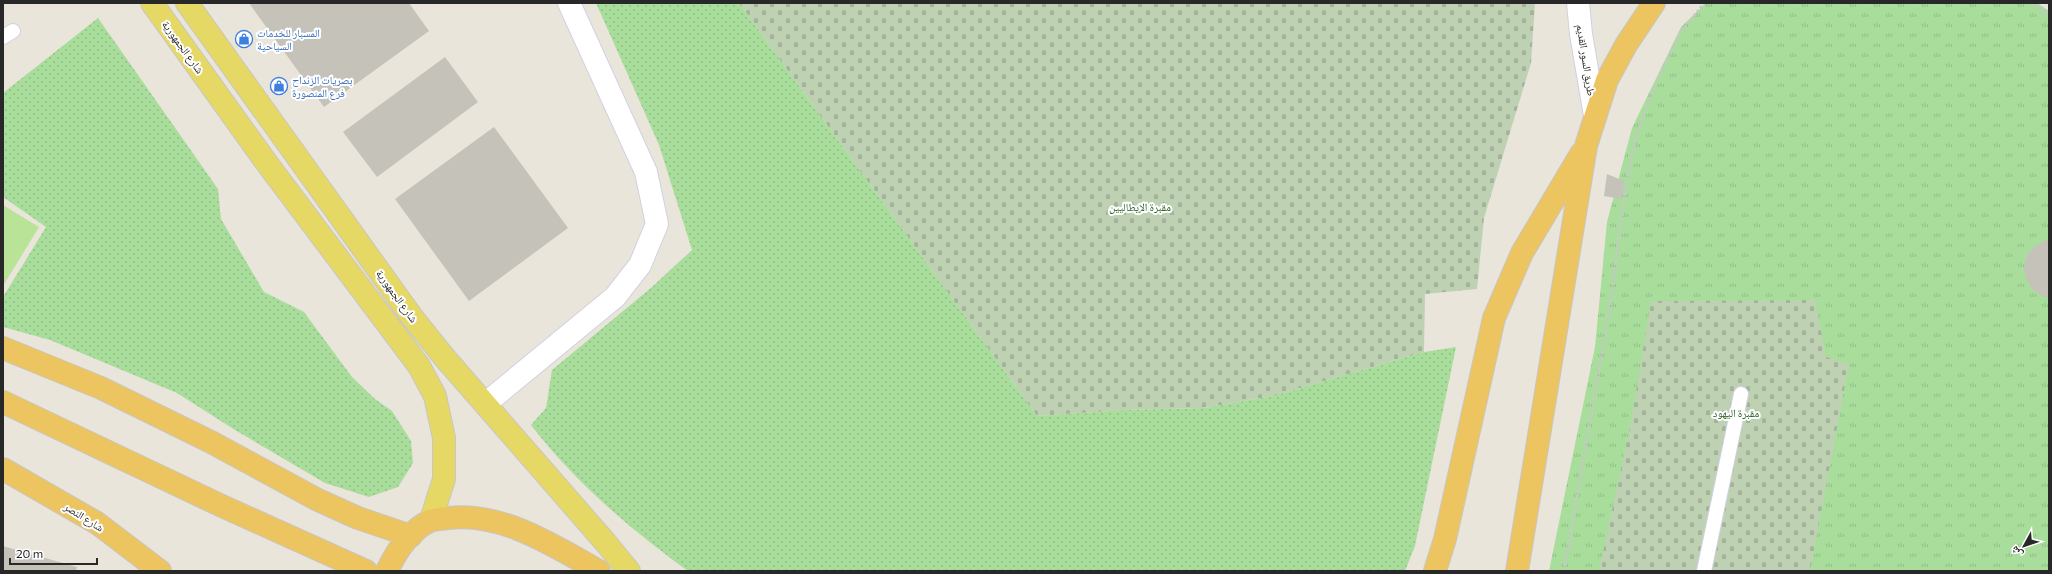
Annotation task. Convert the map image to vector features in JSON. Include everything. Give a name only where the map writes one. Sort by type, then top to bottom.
[{"type":"highway","points":[[1517,571],[1586,146],[1607,80],[1626,45],[1654,3]]},
{"type":"highway","points":[[1435,571],[1446,539],[1494,318],[1522,253],[1586,146]]},
{"type":"highway","points":[[3,348],[101,388],[211,442],[318,500],[358,518],[411,536]]},
{"type":"highway","points":[[3,402],[222,506],[366,571]]},
{"type":"highway","name":"شارع النصر","points":[[3,469],[97,523],[160,571]]},
{"type":"highway","points":[[387,571],[394,555],[411,536],[431,520],[459,517],[495,522],[534,535],[599,571]]},
{"type":"main road","name":"شارع الجمهورية","points":[[152,3],[271,169],[419,366],[435,396],[444,438],[444,479],[431,520]]},
{"type":"main road","name":"شارع الجمهورية","points":[[187,3],[412,317],[629,571]]},
{"type":"street","points":[[485,404],[615,297],[640,265],[657,224],[646,172],[568,3]]},
{"type":"street","name":"طريق السور القديم","points":[[1578,3],[1581,34],[1595,116]]},
{"type":"lane","points":[[1704,571],[1741,394]]},
{"type":"path","points":[[1564,571],[1612,301],[1623,204],[1634,143],[1655,85],[1679,35],[1704,3]]},
{"type":"path","points":[[2033,3],[2049,16]]},
{"type":"green space","points":[[596,3],[739,3],[1037,416],[1124,410],[1204,408],[1273,396],[1424,352],[1456,347],[1415,546],[1405,571],[688,571],[645,539],[604,504],[566,466],[531,425],[546,408],[552,370],[652,287],[692,250],[659,145]]},
{"type":"green space","name":"مقبرة الإيطاليين","points":[[739,3],[1535,3],[1531,63],[1484,218],[1477,289],[1425,294],[1424,352],[1273,396],[1204,408],[1124,410],[1037,416]]},
{"type":"green space","points":[[1706,3],[2037,3],[2049,11],[2049,571],[1549,571],[1595,347],[1607,222],[1632,128],[1681,27]]},
{"type":"green space","points":[[98,18],[218,189],[221,219],[264,292],[304,312],[352,377],[375,399],[392,411],[411,441],[413,463],[398,487],[369,497],[325,483],[235,430],[177,393],[50,340],[3,327],[3,297],[46,227],[3,197],[3,93]]},
{"type":"green space","points":[[3,205],[39,227],[3,286]]},
{"type":"green space","name":"مقبرة اليهود","points":[[1815,300],[1826,357],[1849,364],[1810,571],[1599,571],[1631,422],[1651,301]]},
{"type":"building","points":[[249,3],[409,3],[429,31],[324,107]]},
{"type":"building","points":[[445,57],[478,102],[377,177],[343,132]]},
{"type":"building","points":[[494,127],[568,228],[469,301],[395,199]]},
{"type":"building","points":[[1607,174],[1624,181],[1622,199],[1604,196]]},
{"type":"building","points":[[2049,239],[2049,298],[2040,295],[2032,289],[2024,270],[2025,261],[2029,252],[2036,245]]},
{"type":"building","points":[[3,546],[77,567],[76,571],[3,571]]},
{"type":"place","name":"المسبار للخدمات السياحية","points":[[244,39]]},
{"type":"place","name":"بصريات الزنداح فرع المنصورة","points":[[279,86]]}]
